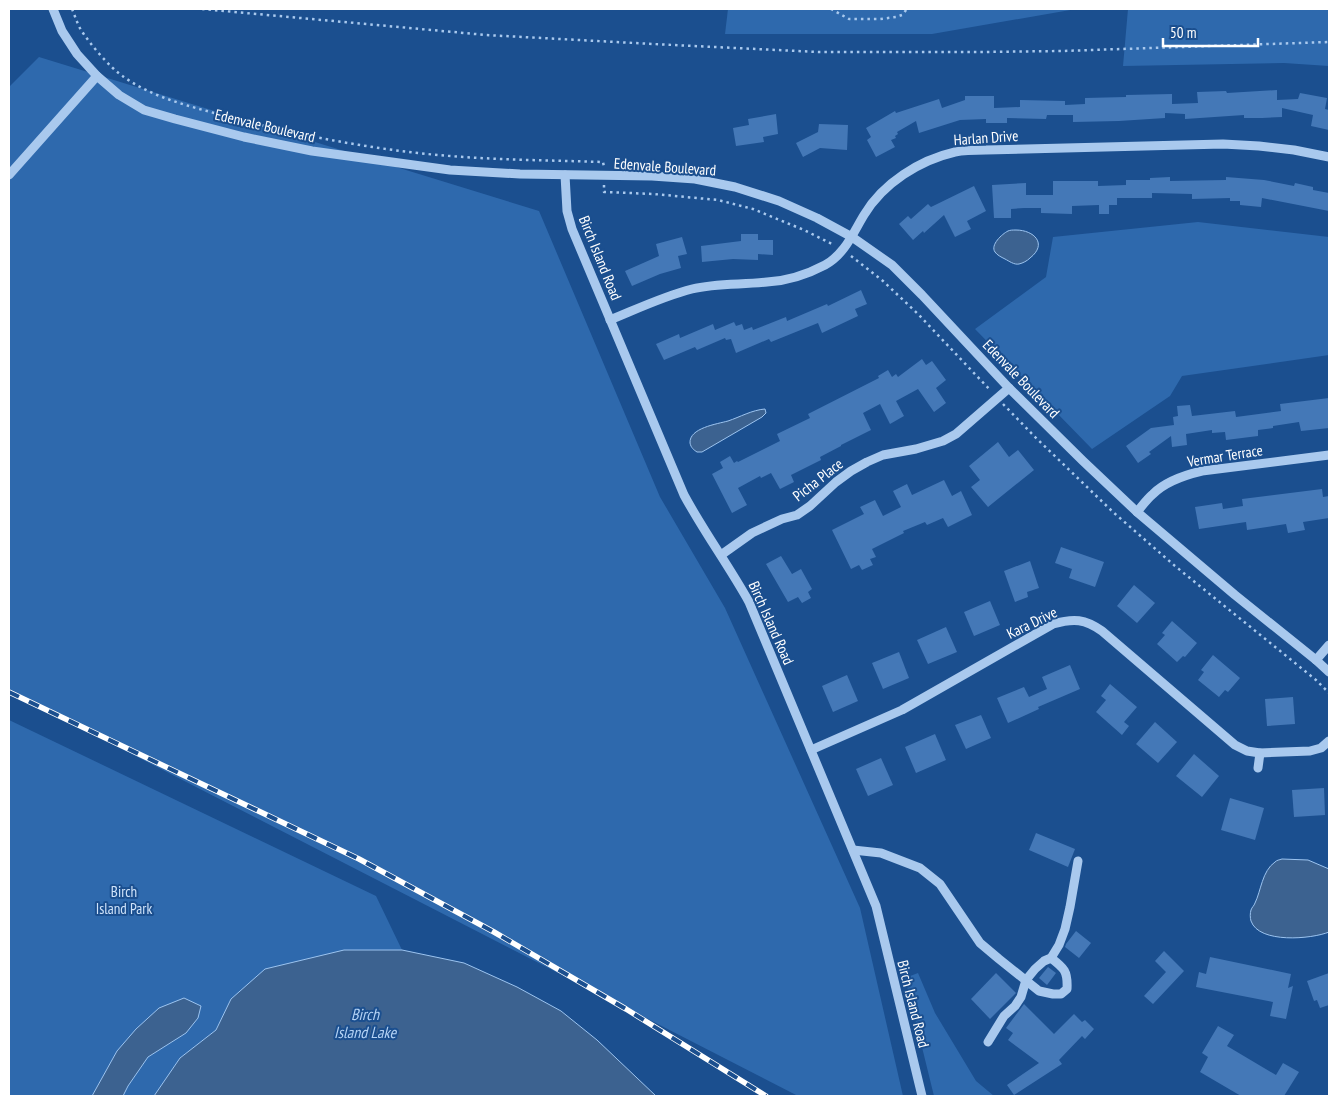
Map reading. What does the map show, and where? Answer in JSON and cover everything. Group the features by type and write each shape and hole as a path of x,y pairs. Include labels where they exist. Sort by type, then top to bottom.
{"street":[{"name":"Edenvale Boulevard","path":"53,9 62,31 77,54 97,76 119,95 144,110 175,119 302,149 450,170 565,175 652,176 735,187 779,201 852,236 892,266 922,295 1010,388 1137,512 1329,672"},
{"path":"9,175 97,76"},
{"name":"Harlan Drive","path":"610,320 668,296 692,289 716,285 770,282 798,276 825,265 843,250 865,213 890,185 905,173 930,160 957,152 1223,144 1294,150 1329,157"},
{"name":"Birch Island Road","path":"565,175 566,211 572,230 684,495 749,602 876,906 922,1096"},
{"name":"Picha Place","path":"721,555 752,533 782,518 797,515 810,506 836,482 867,462 883,455 916,449 943,441 956,434 1010,388"},
{"name":"Vermar Terrace","path":"1137,512 1153,494 1168,483 1185,475 1202,471 1329,455"},
{"name":"Kara Drive","path":"811,750 902,710 1065,616 1092,624 1102,631 1235,745 1247,751 1260,753 1310,751 1321,748 1329,742"},
{"path":"1316,660 1329,645"},
{"path":"1258,768 1260,753"},
{"path":"853,850 882,853 920,868 940,884 980,943 1039,991 1061,994 1067,989 1068,978 1064,968 1051,958"},
{"path":"988,1042 1004,1016 1015,1006 1021,997 1026,980 1034,969 1051,958 1059,945 1070,907 1078,860"}],"path":[{"path":"202,9 486,35 818,52 1062,51 1329,42"},
{"path":"831,9 849,19 880,19 896,17 907,9"}],"green space":[{"path":"728,9 1076,9 932,34 725,34"},
{"path":"1128,9 1329,9 1329,66 1284,63 1123,66"},
{"path":"39,57 539,211 660,497 725,608 860,908 903,1096 798,1096 9,691 9,87"},
{"path":"1198,222 1329,237 1329,355 1182,376 1170,396 1092,449 975,329 1046,277 1053,237"},
{"name":"Birch Island Park","path":"9,720 376,896 402,950 344,950 231,999 216,1030 180,1058 154,1096 123,1096 148,1057 186,1033 117,1051 92,1096 9,1096"},
{"path":"918,973 935,1013 976,1081 994,1096 934,1096 905,978"}],"water":[{"path":"1009,231 1028,232 1033,235 1038,243 1035,253 1026,261 1017,264 999,256 994,249 997,240"},
{"path":"765,409 766,413 762,417 702,452 697,452 691,446 691,438 699,430"},
{"path":"1282,859 1308,860 1329,869 1329,932 1299,938 1287,938 1264,933 1256,928 1251,921 1251,910 1267,871 1277,861"},
{"name":"Birch Island Lake","path":"344,950 402,950 464,963 517,987 561,1011 597,1040 656,1096 154,1096 180,1058 216,1030 231,999 265,969"},
{"path":"184,998 201,1006 198,1018 186,1033 148,1057 123,1096 92,1096 117,1051 136,1029 159,1008"}],"building":[{"path":"1277,90 1277,100 1298,99 1300,93 1327,98 1325,109 1329,110 1329,130 1311,126 1313,115 1282,108 1282,117 1262,118 1244,118 1244,115 1185,119 1185,114 1165,113 1165,118 1119,121 1073,122 1073,115 1047,115 1046,119 1007,118 1007,123 986,123 986,119 960,120 919,133 916,121 897,132 896,138 891,140 895,147 876,157 867,140 871,137 866,128 895,111 896,113 939,99 942,108 965,100 965,96 994,96 994,108 1020,107 1020,100 1065,101 1065,105 1085,104 1085,98 1172,94 1172,104 1198,103 1197,92 1226,91 1227,93"},
{"path":"776,114 778,134 763,137 764,142 736,146 733,128 749,125 748,119"},
{"path":"819,124 848,125 847,150 820,148 803,157 796,143 818,132"},
{"path":"1170,177 1170,181 1226,180 1226,177 1264,180 1294,186 1295,183 1313,187 1313,190 1329,193 1329,211 1262,198 1261,207 1240,205 1240,201 1230,201 1230,198 1192,199 1192,194 1152,193 1152,198 1117,198 1117,205 1109,205 1109,214 1099,214 1099,205 1072,206 1072,214 1041,213 1041,208 1011,209 1011,218 994,218 992,185 1026,183 1026,195 1053,195 1053,181 1098,181 1098,186 1126,185 1126,180 1150,180 1150,178"},
{"path":"974,186 986,211 967,221 971,229 955,237 944,215 913,240 899,224 908,216 911,219 928,204 931,207"},
{"path":"741,234 758,234 758,240 773,240 773,255 758,254 758,260 733,259 702,262 701,246 741,241"},
{"path":"682,237 687,254 678,256 681,268 660,274 632,286 625,271 659,256 656,244"},
{"path":"861,290 867,304 855,309 858,316 822,333 818,323 771,342 769,339 736,353 731,339 726,340 725,338 697,350 695,347 664,360 656,344 679,334 680,338 713,324 715,330 734,322 736,326 742,324 744,330 752,327 753,330 786,317 787,321 827,304 828,306"},
{"path":"922,359 926,365 932,361 946,380 936,388 946,403 934,412 918,389 896,401 904,416 890,424 880,404 863,413 871,430 820,457 821,460 791,475 794,482 780,489 771,473 761,478 760,476 738,488 747,505 732,513 712,474 723,468 720,462 730,456 734,463 738,462 780,441 777,434 810,418 808,414 879,378 878,376 888,370 892,377 896,374 898,377"},
{"path":"1329,398 1329,428 1301,431 1299,422 1258,430 1258,436 1226,440 1225,432 1212,433 1212,430 1186,434 1187,445 1172,447 1171,436 1149,452 1151,454 1138,463 1126,446 1151,428 1174,425 1173,417 1178,416 1177,406 1190,405 1192,416 1235,411 1236,417 1281,411 1280,404"},
{"path":"998,442 1009,457 1018,450 1034,470 988,507 971,487 980,480 969,466"},
{"path":"944,480 952,496 961,491 972,515 948,527 943,518 927,525 925,522 903,531 904,533 872,549 876,557 870,559 873,565 862,570 859,565 851,569 832,530 864,514 860,507 875,500 883,516 901,507 893,491 907,484 912,495"},
{"path":"1322,489 1323,497 1329,496 1329,518 1303,522 1305,530 1288,533 1286,524 1247,530 1246,522 1199,529 1195,507 1222,503 1223,509 1243,506 1242,499"},
{"path":"1061,547 1104,562 1095,587 1069,578 1072,569 1055,563"},
{"path":"781,556 792,574 801,569 812,589 808,592 811,598 802,603 798,597 788,602 766,564"},
{"path":"1030,561 1039,588 1027,592 1028,597 1015,602 1004,571"},
{"path":"1134,585 1155,603 1137,623 1117,606"},
{"path":"990,601 1000,625 974,636 964,612"},
{"path":"1172,621 1197,643 1185,657 1183,656 1177,662 1157,644 1165,635 1162,633"},
{"path":"946,627 957,652 928,664 917,640"},
{"path":"899,652 909,678 883,689 872,663"},
{"path":"1213,655 1240,678 1228,692 1225,690 1219,697 1198,680 1204,672 1201,670"},
{"path":"1070,665 1080,689 1038,707 1039,709 1008,723 997,698 1024,687 1029,697 1047,689 1042,677"},
{"path":"847,675 858,701 833,712 822,686"},
{"path":"1110,684 1137,707 1124,722 1129,726 1122,735 1096,712 1106,700 1101,696"},
{"path":"1293,697 1295,724 1267,726 1265,699"},
{"path":"981,715 991,738 966,749 955,725"},
{"path":"1155,722 1177,742 1158,763 1136,744"},
{"path":"935,734 946,760 916,773 905,747"},
{"path":"1194,754 1219,776 1202,797 1176,776"},
{"path":"881,758 893,785 868,796 856,769"},
{"path":"1324,788 1325,815 1294,817 1292,790"},
{"path":"1230,798 1264,808 1255,840 1221,830"},
{"path":"1036,833 1075,849 1068,867 1029,850"},
{"path":"1076,931 1091,943 1079,958 1065,947"},
{"path":"1164,951 1184,971 1153,1004 1144,996 1166,972 1155,961"},
{"path":"1210,957 1291,974 1288,988 1293,986 1286,1019 1270,1016 1273,1002 1196,987 1199,972 1206,974"},
{"path":"1048,967 1056,973 1047,985 1039,978"},
{"path":"996,973 1016,993 990,1019 971,999"},
{"path":"1329,973 1329,1005 1320,1008 1317,1000 1314,1001 1307,981"},
{"path":"1024,1004 1054,1034 1074,1014 1082,1022 1085,1020 1094,1029 1085,1039 1082,1036 1059,1060 1062,1064 1014,1095 1007,1085 1039,1063 1008,1040 1013,1033 1006,1028"},
{"path":"1218,1026 1234,1035 1227,1046 1276,1075 1283,1063 1299,1072 1284,1096 1241,1096 1200,1072 1208,1057 1202,1053"}],"railway":[{"path":"9,692 359,859 494,932 626,1009 766,1096"}]}
